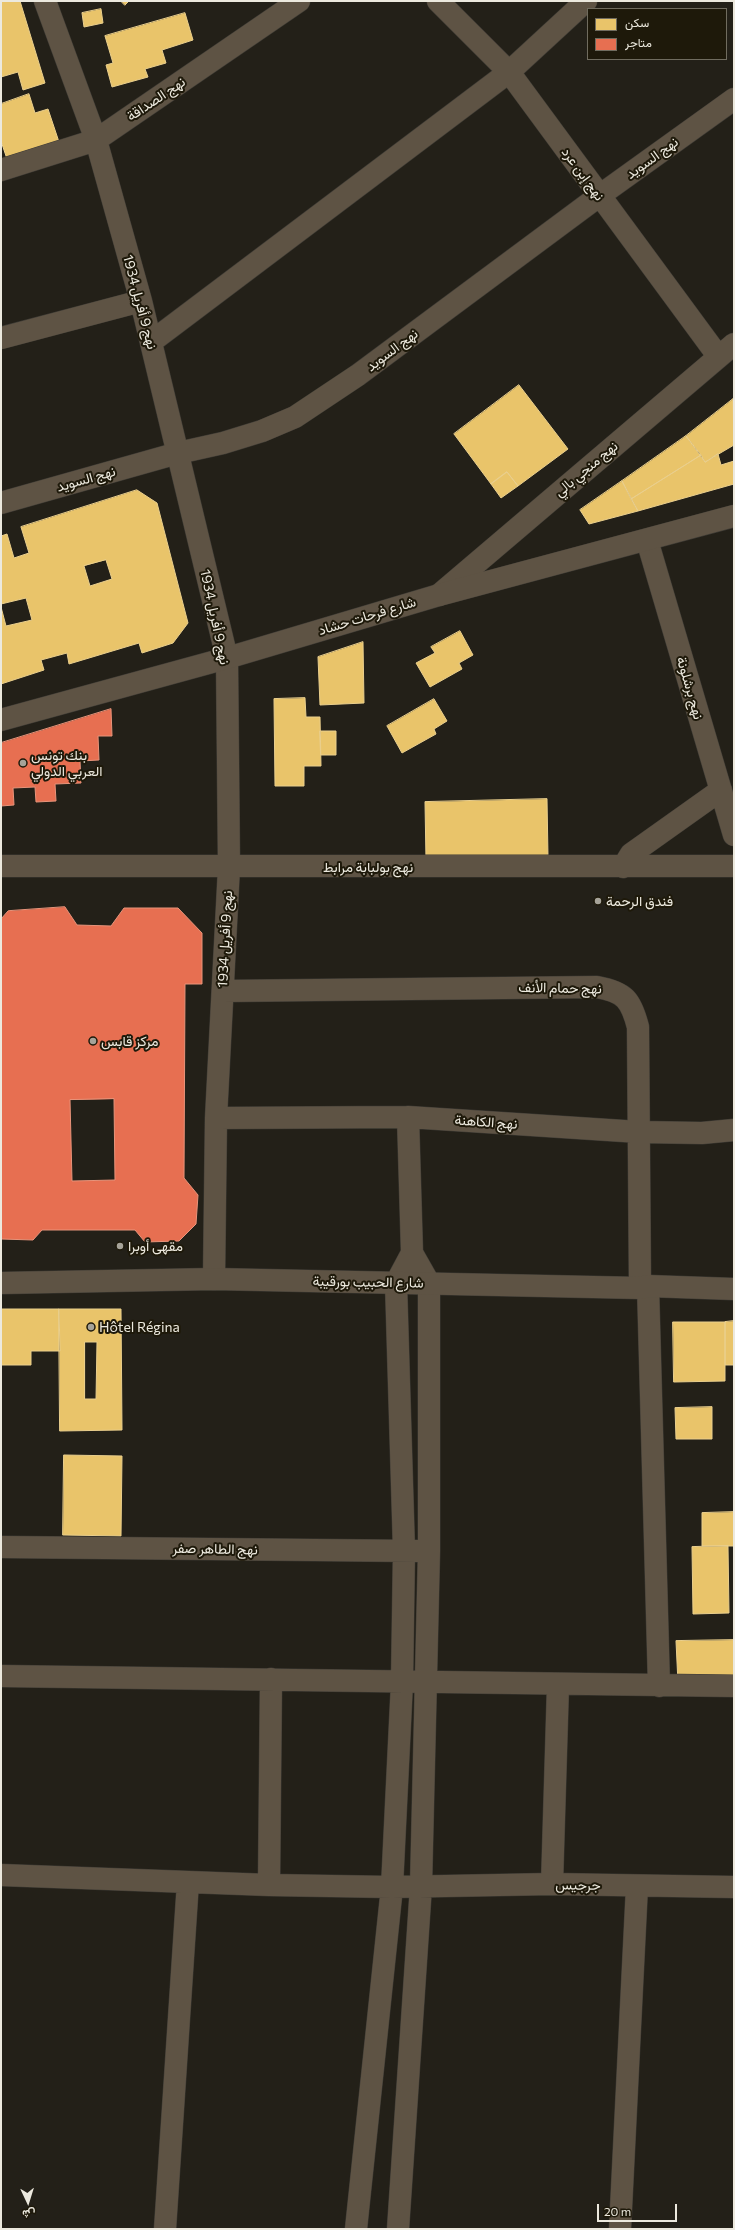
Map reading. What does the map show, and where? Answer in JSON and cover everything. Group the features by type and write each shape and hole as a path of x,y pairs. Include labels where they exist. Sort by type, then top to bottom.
{"street":[{"name":"نهج 9 أفريل 1934","path":"45,1 96,140 141,300 227,658 229,867 216,1118 214,1279"},
{"name":"نهج الصداقة","path":"1,170 96,140 299,1"},
{"name":"نهج إبن عرد","path":"438,1 509,72 600,196 726,350"},
{"path":"151,342 509,72 586,1"},
{"name":"نهج السويد","path":"1,503 178,453 242,437 295,417 358,375 734,99"},
{"path":"1,338 141,300"},
{"name":"نهج منجي بالي","path":"438,594 726,350"},
{"name":"شارع فرحات حشاد","path":"1,720 227,658 438,594 734,516"},
{"name":"نهج برشلونة","path":"647,540 734,835"},
{"path":"623,867 631,854 721,790"},
{"name":"نهج بولبابة مرابط","path":"1,866 734,866"},
{"name":"نهج حمام الأنف","path":"223,990 597,987 614,990 627,998 634,1009 638,1027 639,1132 659,1686"},
{"path":"398,2229 421,1886 429,1551 429,1283 412,1253 408,1117"},
{"name":"نهج الكاهنة","path":"216,1118 408,1117 639,1132 702,1133 734,1130"},
{"path":"356,2229 392,1887 402,1682 404,1551 396,1283 412,1253"},
{"name":"شارع الحبيب بورقيبة","path":"1,1283 214,1279 734,1289"},
{"name":"نهج الطاهر صفر","path":"1,1547 429,1551"},
{"path":"1,1676 271,1678 558,1685 734,1686"},
{"path":"269,1885 271,1678"},
{"path":"552,1884 558,1685"},
{"name":"جرجيس","path":"1,1875 269,1885 392,1887 552,1884 734,1887"},
{"path":"165,2229 188,1882"},
{"path":"620,2229 637,1886"}],"building: سكن":[{"path":"1,1 20,1 45,83 23,90 18,72 1,77"},
{"path":"121,1 129,1 125,5"},
{"path":"101,9 103,23 84,27 82,13"},
{"path":"185,13 193,40 162,50 166,63 145,69 148,77 112,87 106,65 113,63 105,36"},
{"path":"29,94 35,113 48,109 59,142 7,159 1,141 1,104"},
{"path":"519,385 568,449 518,486 507,472 491,484 454,434"},
{"path":"733,399 734,445 705,462 686,436"},
{"path":"686,436 701,455 631,499 622,481"},
{"path":"718,454 721,465 734,461 734,484 638,511 631,499 701,455 705,462"},
{"path":"507,472 518,486 501,498 491,484"},
{"path":"622,481 638,511 589,524 580,510"},
{"path":"137,490 157,503 188,623 173,643 142,653 139,643 69,664 67,653 41,660 44,670 1,684 1,607 6,626 32,620 26,598 1,604 1,536 7,534 14,558 29,553 21,527","holes":["106,560 112,579 90,586 84,566"]},
{"path":"460,631 473,655 459,663 462,669 430,687 416,663 435,653 431,647"},
{"path":"363,642 364,703 320,705 318,657"},
{"path":"305,698 306,717 320,717 321,766 304,766 304,786 275,786 274,699"},
{"path":"434,699 447,721 434,729 436,734 402,753 387,726"},
{"path":"320,731 336,731 336,755 321,755"},
{"path":"547,799 548,857 426,860 425,802"},
{"path":"1,1309 59,1309 60,1351 31,1351 31,1365 1,1365"},
{"path":"59,1309 121,1309 122,1430 60,1431","holes":["85,1342 97,1342 96,1399 85,1399"]},
{"path":"734,1321 734,1365 725,1365 725,1322"},
{"path":"673,1322 725,1322 725,1381 674,1382"},
{"path":"712,1407 712,1439 676,1439 675,1408"},
{"path":"64,1455 122,1456 121,1536 63,1535"},
{"path":"734,1512 734,1546 702,1546 702,1513"},
{"path":"728,1546 729,1613 693,1614 692,1547"},
{"path":"734,1640 734,1682 678,1683 676,1641"}],"building: متاجر":[{"path":"111,709 112,736 98,736 99,760 80,761 81,783 55,784 56,801 36,802 35,787 13,788 14,805 1,806 1,743"},
{"name":"مركز قابس","path":"65,907 77,925 111,926 124,908 178,908 202,933 202,984 185,984 184,1178 198,1195 196,1224 179,1241 145,1242 135,1230 42,1230 33,1240 1,1239 1,919 8,911","holes":["114,1099 115,1180 72,1181 70,1100"]}],"place":[{"name":"بنك تونس العربي الدولي","path":"23,763"},
{"name":"فندق الرحمة","path":"598,901"},
{"name":"مركز قابس","path":"93,1041"},
{"name":"مقهى أوبرا","path":"120,1246"},
{"name":"Hôtel Régina","path":"91,1327"}]}
